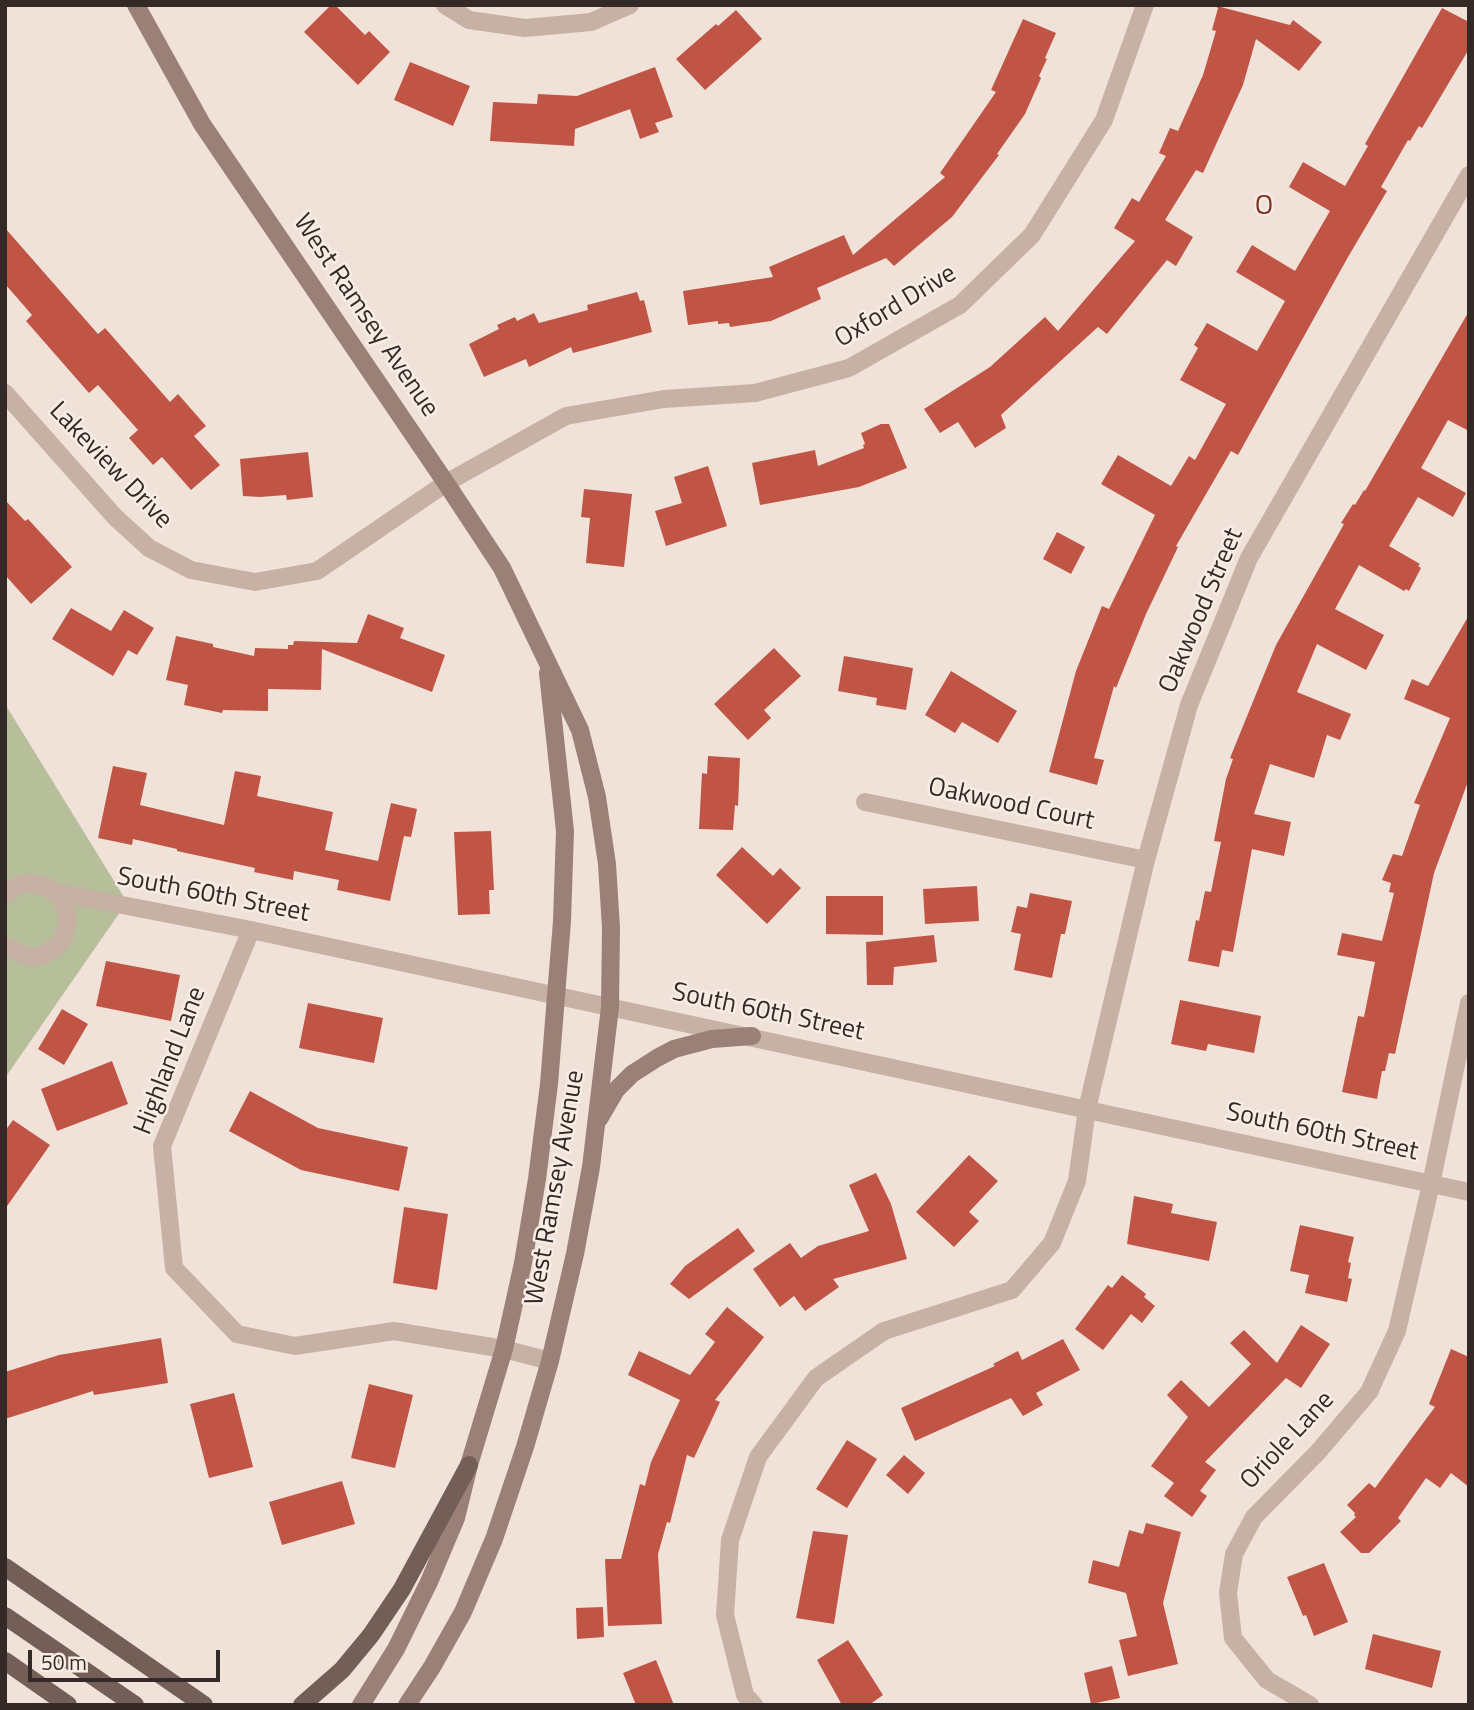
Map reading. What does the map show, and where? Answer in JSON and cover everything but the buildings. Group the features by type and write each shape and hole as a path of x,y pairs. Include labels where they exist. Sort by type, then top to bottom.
{"main road":[{"path":"302,1705 342,1670 371,1635 402,1588 469,1465"},
{"path":"5,1567 204,1705"},
{"path":"5,1616 135,1705"},
{"path":"5,1661 68,1705"}],"street":[{"name":"West Ramsey Avenue","path":"136,5 202,124 502,568 580,730 597,797 607,864 611,928 610,1007 596,1125 575,1254 550,1361 525,1447 489,1552 463,1612 407,1705"},
{"path":"445,5 469,20 525,28 591,22 630,5"},
{"name":"Oxford Drive","path":"446,483 566,416 664,399 755,393 849,368 960,305 1032,235 1104,120 1144,5"},
{"name":"Oakwood Street","path":"754,1705 745,1695 724,1615 730,1540 758,1457 816,1378 884,1331 1012,1290 1052,1243 1077,1181 1087,1109 1146,860 1189,705 1249,558 1469,175"},
{"name":"Lakeview Drive","path":"5,393 115,517 149,548 191,570 255,582 317,571 446,483"},
{"name":"West Ramsey Avenue","path":"362,1705 397,1649 456,1518 504,1349 523,1264 549,1084 562,921 565,831 546,658"},
{"name":"Oakwood Court","path":"865,802 1146,860"},
{"name":"South 60th Street","path":"5,895 19,885 31,883 55,892 251,930 752,1036 1469,1192"},
{"path":"5,946 14,953 36,957 57,946 64,937 67,913 55,892"},
{"name":"Highland Lane","path":"251,930 162,1146 174,1268 237,1334 295,1346 394,1331 504,1349 550,1361"},
{"name":"Oriole Lane","path":"1310,1705 1267,1680 1233,1638 1228,1593 1234,1554 1254,1517 1318,1452 1369,1392 1397,1331 1432,1184 1469,1003"},
{"path":"596,1125 616,1090 632,1074 657,1058 674,1049 712,1039 752,1036"}],"green space":[{"path":"5,704 127,902 5,1078"}],"district":[{"name":"O","path":"1265,207"}]}
